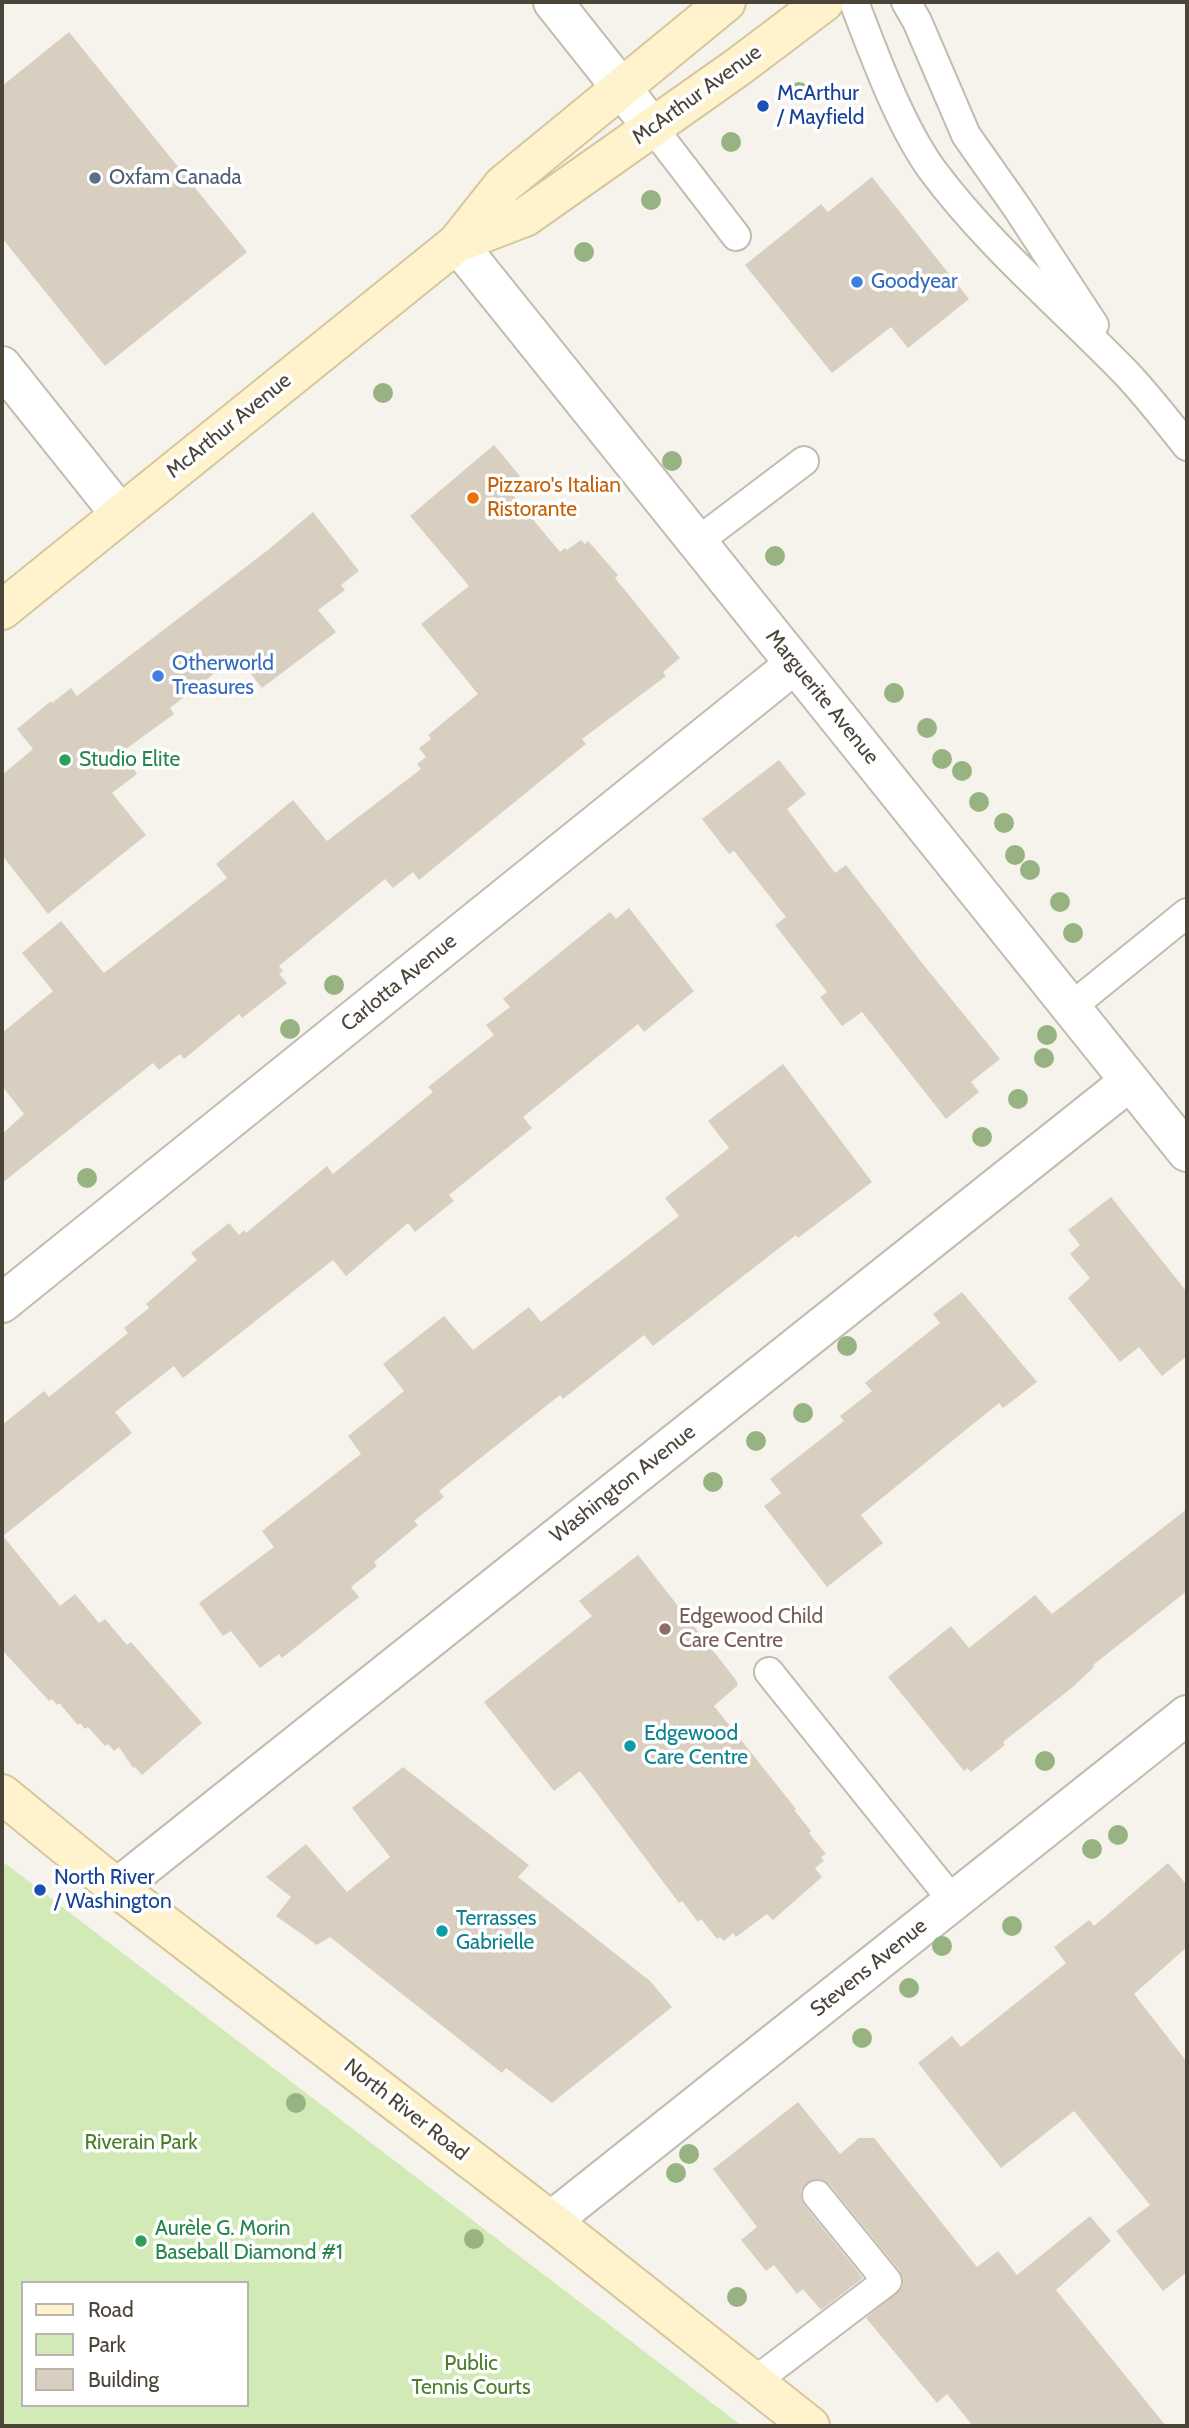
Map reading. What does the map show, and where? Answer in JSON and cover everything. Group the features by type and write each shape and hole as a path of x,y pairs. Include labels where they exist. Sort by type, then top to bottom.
{"main road":[{"name":"McArthur Avenue","path":"2,610 457,243 503,184 726,2"},
{"name":"McArthur Avenue","path":"457,243 525,217 653,128 824,2"},
{"name":"North River Road","path":"2,1794 117,1888 551,2221 810,2426"}],"street":[{"path":"553,2 653,128"},
{"name":"Marguerite Avenue","path":"457,243 1187,1152"},
{"path":"2,366 120,514"},
{"name":"Carlotta Avenue","path":"2,1303 795,664"},
{"name":"Washington Avenue","path":"117,1888 1130,1081"},
{"name":"Stevens Avenue","path":"551,2221 1187,1715"}],"lane":[{"path":"854,2 870,46 912,137 933,170 984,232 1127,374 1187,446"},
{"path":"905,2 966,135 1127,374"},
{"path":"653,128 736,236"},
{"path":"697,542 804,461"},
{"path":"1071,1007 1187,913"},
{"path":"769,1672 953,1901"},
{"path":"754,2382 887,2281 817,2195"}],"green space":[{"name":"Riverain Park","path":"2,1861 742,2426 2,2426"}],"building":[{"name":"Oxfam Canada","path":"69,32 247,252 105,366 2,238 2,86"},
{"name":"Goodyear","path":"872,177 969,299 908,348 891,327 832,373 745,265 821,204 828,212"},
{"path":"494,445 520,476 506,487 560,552 581,540 585,544 588,541 618,575 615,578 680,658 663,672 666,676 582,739 586,744 419,880 413,872 393,888 385,879 279,966 283,971 279,974 287,983 242,1018 239,1014 184,1059 180,1054 159,1070 153,1063 2,1183 2,1134 24,1114 2,1086 2,1033 53,991 22,953 61,921 104,973 227,878 216,864 293,800 327,841 421,769 417,764 426,757 419,748 431,739 428,735 478,694 421,624 469,586 410,516"},
{"path":"313,512 359,571 341,585 345,590 318,610 336,632 262,688 237,656 170,708 174,714 122,752 137,774 112,793 146,835 48,914 2,855 2,775 33,749 17,729 71,688 77,696 268,550"},
{"path":"779,760 806,794 787,809 835,873 846,865 1000,1059 971,1082 979,1092 946,1119 862,1012 842,1026 820,997 827,992 775,925 786,917 734,851 729,854 702,819"},
{"path":"629,908 694,991 644,1032 638,1024 523,1117 532,1128 449,1195 454,1201 415,1232 408,1223 346,1276 333,1260 183,1378 174,1366 115,1412 132,1433 3,1536 60,1606 75,1594 99,1623 105,1619 127,1645 131,1642 202,1723 142,1775 133,1768 119,1747 114,1751 108,1744 105,1746 88,1727 85,1729 80,1723 78,1725 59,1703 57,1705 52,1699 49,1701 2,1650 2,1425 44,1391 49,1397 128,1333 124,1328 149,1308 146,1304 197,1260 191,1253 229,1223 239,1235 244,1230 246,1233 327,1166 333,1174 433,1092 428,1087 494,1035 486,1025 510,1007 503,999 610,912 616,919"},
{"path":"783,1064 872,1182 798,1238 796,1235 653,1346 644,1335 563,1399 560,1395 439,1491 444,1497 414,1521 418,1525 374,1562 377,1566 351,1587 359,1597 282,1658 279,1654 260,1668 231,1631 223,1636 199,1603 274,1547 262,1531 361,1454 348,1436 404,1391 383,1364 444,1316 473,1350 529,1307 541,1322 679,1216 665,1198 729,1148 708,1121"},
{"path":"1111,1197 1187,1292 1187,1356 1162,1376 1139,1347 1120,1362 1068,1298 1090,1278 1070,1254 1080,1245 1068,1230"},
{"path":"962,1292 1037,1382 1003,1408 999,1403 861,1515 883,1543 827,1587 764,1506 781,1493 770,1479 844,1421 840,1416 872,1391 865,1383 940,1323 933,1314"},
{"path":"1187,1509 1187,1591 1093,1665 1074,1686 1003,1742 1005,1745 971,1772 967,1768 964,1771 888,1677 951,1626 969,1648 1035,1595 1052,1614"},
{"name":"Edgewood Care Centre","path":"638,1555 736,1680 738,1685 714,1706 796,1809 794,1810 811,1831 809,1833 826,1854 821,1857 824,1861 815,1868 822,1877 773,1920 767,1914 736,1937 733,1933 724,1941 720,1937 717,1939 701,1919 698,1922 682,1901 679,1903 580,1771 554,1791 484,1702 592,1616 579,1601"},
{"name":"Terrasses Gabrielle","path":"403,1767 529,1865 518,1877 650,1981 672,2007 552,2103 506,2068 502,2073 330,1937 317,1945 276,1916 291,1897 266,1877 306,1844 347,1892 390,1857 352,1808"},
{"path":"1168,1863 1187,1885 1187,1947 1134,1994 1187,2062 1187,2272 1163,2291 1116,2231 1150,2205 1074,2111 1001,2168 918,2063 952,2036 961,2047 1066,1963 1054,1947 1089,1920 1094,1926"},
{"path":"798,2102 840,2154 859,2138 874,2138 977,2267 998,2251 1017,2275 1090,2216 1111,2241 1056,2290 1166,2426 973,2426 947,2394 937,2403 866,2318 902,2288 900,2271 824,2180 807,2182 801,2190 801,2198 863,2278 821,2310 803,2289 797,2294 774,2265 766,2271 741,2240 757,2227 713,2169"}],"place":[{"name":"McArthur / Mayfield","path":"763,106"},
{"name":"Oxfam Canada","path":"95,178"},
{"name":"Goodyear","path":"857,282"},
{"name":"Pizzaro's Italian Ristorante","path":"473,498"},
{"name":"Otherworld Treasures","path":"158,676"},
{"name":"Studio Elite","path":"65,760"},
{"name":"Edgewood Child Care Centre","path":"665,1629"},
{"name":"Edgewood Care Centre","path":"630,1746"},
{"name":"North River / Washington","path":"40,1890"},
{"name":"Terrasses Gabrielle","path":"442,1931"},
{"name":"Aurèle G. Morin Baseball Diamond #1","path":"141,2241"}],"park label":[{"name":"Public Tennis Courts","path":"471,2376"}]}
